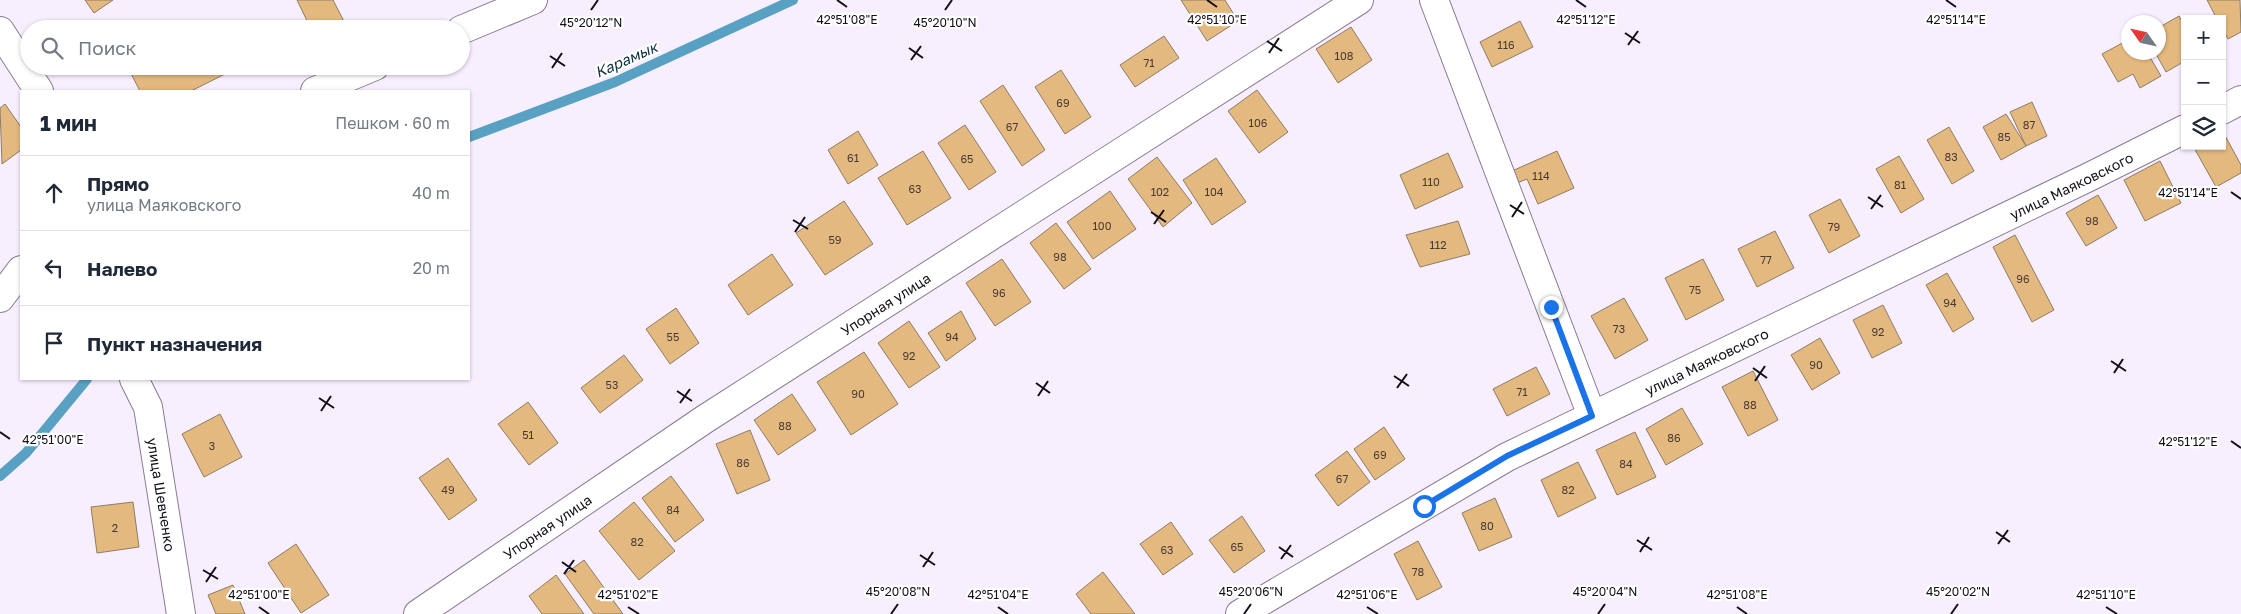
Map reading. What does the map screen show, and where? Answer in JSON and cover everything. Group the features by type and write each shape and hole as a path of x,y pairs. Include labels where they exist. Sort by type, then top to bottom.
{"street":[{"path":"470,26 533,0"},
{"name":"Упорная улица","path":"418,614 705,420 1359,0"},
{"path":"1434,0 1592,416"},
{"path":"0,31 20,62"},
{"path":"29,75 38,90"},
{"path":"317,90 353,75"},
{"path":"2226,108 2241,100"},
{"name":"улица Маяковского","path":"1240,614 1507,456 2089,178 2181,131"},
{"path":"0,298 20,271"},
{"name":"улица Шевченко","path":"134,380 148,407 182,614"}],"building":[{"path":"85,0 113,0 94,13"},
{"path":"297,0 333,0 343,20 307,20"},
{"path":"1181,0 1225,0 1238,21 1207,41"},
{"path":"2207,0 2240,0 2241,32 2228,39 2226,35 2226,15 2215,15"},
{"path":"2179,16 2181,20 2181,63 2166,72 2159,60 2166,60 2166,23"},
{"path":"1520,21 1533,47 1492,67 1480,42"},
{"path":"1351,27 1372,60 1338,83 1316,49"},
{"path":"1164,36 1179,58 1135,87 1120,65"},
{"path":"2121,44 2121,60 2152,60 2161,76 2140,88 2133,74 2118,82 2102,54"},
{"path":"1061,70 1091,117 1065,134 1035,87"},
{"path":"132,75 223,75 193,90 139,90"},
{"path":"1003,85 1045,150 1022,166 980,101"},
{"path":"1257,90 1288,132 1259,153 1228,111"},
{"path":"2032,102 2047,136 2026,146 2010,112"},
{"path":"5,104 20,126 20,151 2,164 0,108"},
{"path":"2006,114 2026,146 2001,160 1983,127"},
{"path":"965,125 996,172 969,190 938,143"},
{"path":"1949,127 1974,171 1952,184 1927,140"},
{"path":"858,131 878,165 848,184 828,150"},
{"path":"2226,137 2241,165 2241,173 2216,187 2195,150 2226,150"},
{"path":"923,151 951,198 907,225 878,178"},
{"path":"1557,151 1574,188 1538,204 1527,179 1517,183 1512,171"},
{"path":"1448,153 1463,187 1415,209 1400,175"},
{"path":"1899,156 1924,199 1901,213 1876,169"},
{"path":"1157,157 1192,203 1163,227 1128,179"},
{"path":"1216,158 1246,202 1212,225 1183,180"},
{"path":"2160,161 2181,203 2145,221 2124,180"},
{"path":"1110,191 1136,229 1093,259 1067,222"},
{"path":"2098,195 2117,228 2086,246 2066,213"},
{"path":"1840,199 1860,236 1829,253 1809,215"},
{"path":"844,201 873,244 825,275 796,233"},
{"path":"1458,221 1470,254 1420,267 1406,235"},
{"path":"1056,223 1091,269 1064,289 1030,243"},
{"path":"1775,231 1794,268 1757,287 1738,249"},
{"path":"2015,235 2054,310 2032,322 1993,247"},
{"path":"772,254 793,285 748,315 728,285"},
{"path":"1002,259 1031,302 995,326 966,283"},
{"path":"1703,259 1724,300 1686,320 1665,278"},
{"path":"1947,273 1974,319 1953,332 1926,285"},
{"path":"1624,298 1648,340 1615,359 1591,316"},
{"path":"1883,305 1902,343 1872,358 1853,320"},
{"path":"676,308 699,343 670,364 646,329"},
{"path":"961,311 976,339 946,361 928,333"},
{"path":"909,321 940,367 909,388 878,343"},
{"path":"1820,338 1840,373 1812,390 1791,355"},
{"path":"864,352 898,404 851,435 817,382"},
{"path":"624,355 643,380 600,413 581,388"},
{"path":"1536,367 1550,394 1507,416 1493,389"},
{"path":"1753,371 1778,420 1748,436 1722,387"},
{"path":"792,394 816,430 778,455 754,420"},
{"path":"528,402 558,443 529,465 498,424"},
{"path":"1682,408 1703,444 1666,465 1646,429"},
{"path":"220,414 242,457 204,477 182,434"},
{"path":"1384,427 1405,459 1375,480 1354,449"},
{"path":"750,430 770,480 737,494 716,444"},
{"path":"1635,432 1656,477 1617,495 1596,450"},
{"path":"1347,451 1370,482 1338,506 1315,475"},
{"path":"448,458 477,500 449,520 419,478"},
{"path":"1578,462 1596,498 1558,517 1541,480"},
{"path":"671,476 704,520 675,542 642,498"},
{"path":"1495,498 1512,537 1479,551 1462,513"},
{"path":"133,502 139,547 97,553 91,507"},
{"path":"634,502 675,551 639,580 599,531"},
{"path":"1242,516 1265,551 1234,573 1209,540"},
{"path":"1171,522 1193,554 1163,575 1140,544"},
{"path":"1418,541 1442,587 1417,600 1394,554"},
{"path":"296,544 329,595 301,613 268,563"},
{"path":"584,560 623,614 594,614 565,574"},
{"path":"1103,572 1135,614 1091,614 1076,594"},
{"path":"556,575 584,614 542,614 529,596"},
{"path":"233,585 245,614 216,614 208,595"}],"waterway":[{"name":"Карамык","path":"470,137 615,82 793,0"},
{"name":"Карамык","path":"0,476 26,453 86,380"}],"route":[{"path":"1424,506 1507,456 1592,416 1551,307"}]}
